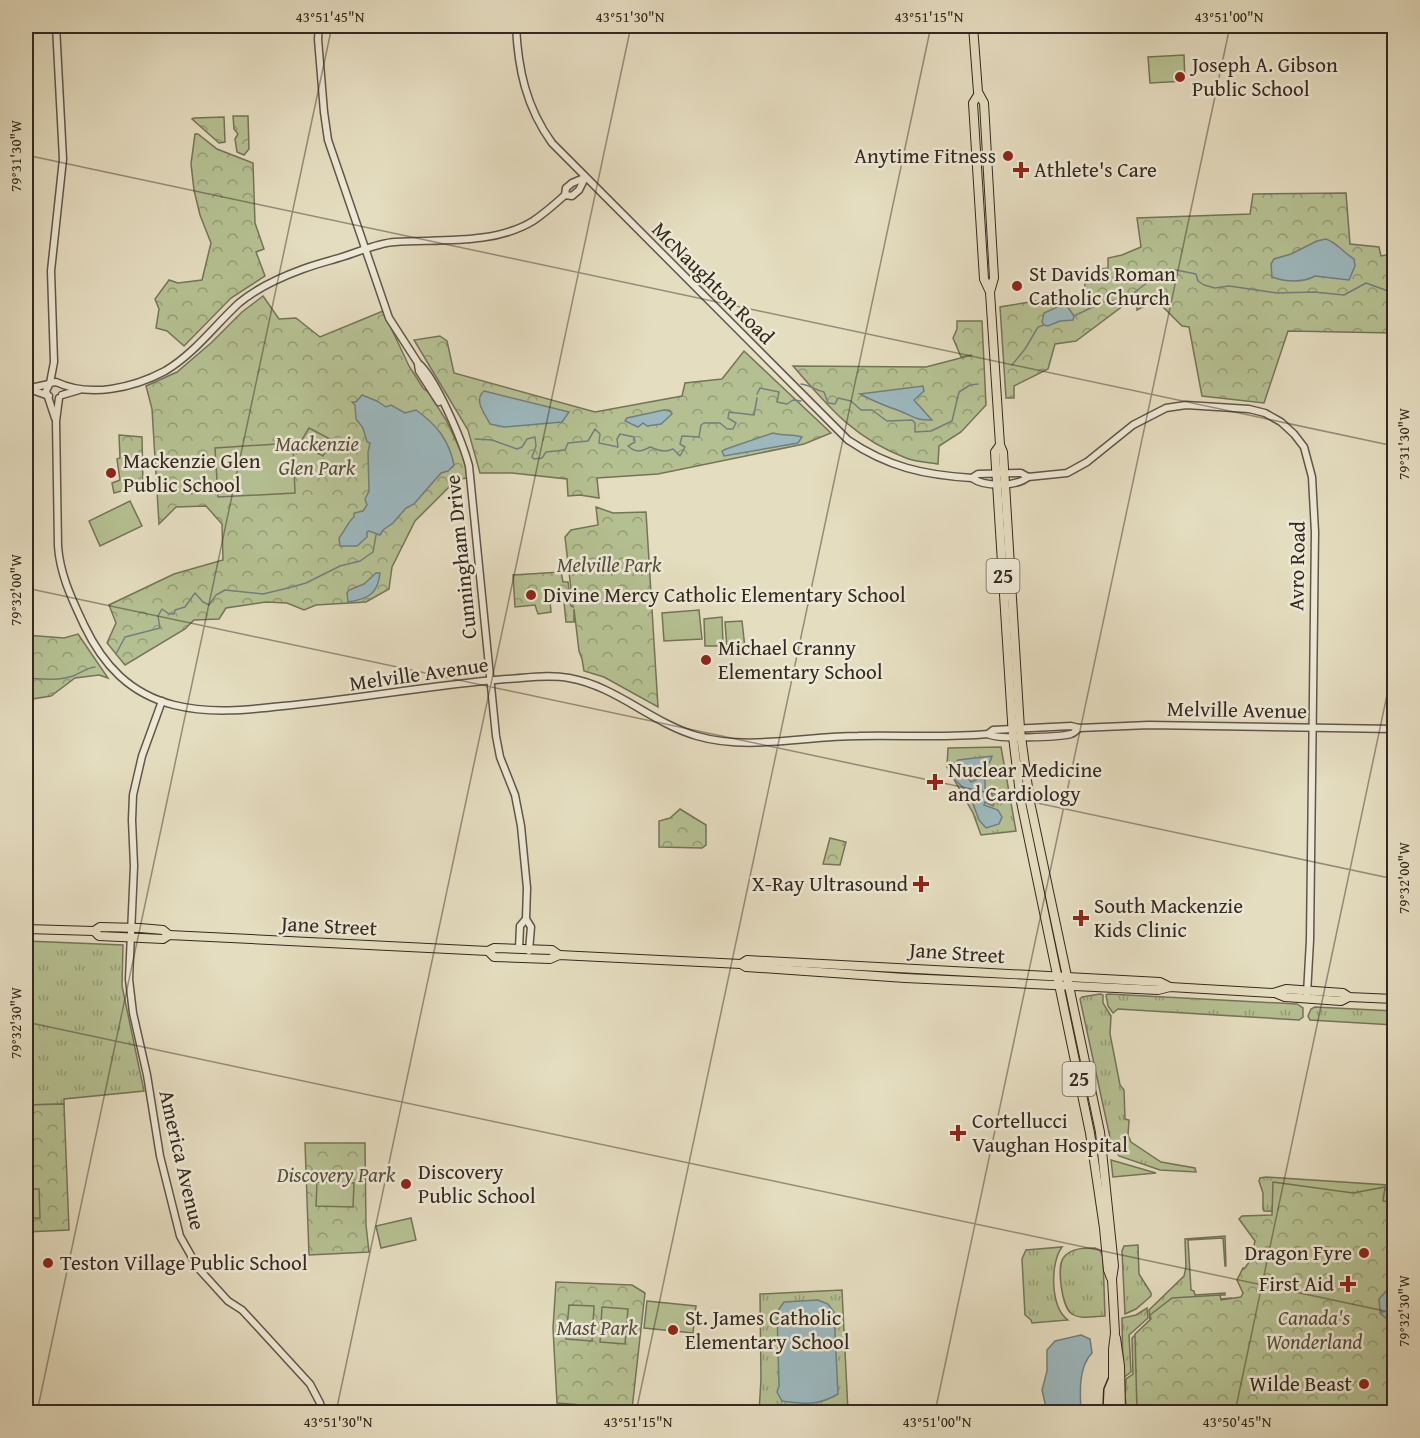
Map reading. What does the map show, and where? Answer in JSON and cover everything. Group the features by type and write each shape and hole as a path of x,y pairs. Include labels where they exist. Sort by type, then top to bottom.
{"highway":[{"path":"1108,1413 1109,1390 1114,1378"}],"main road":[{"name":"25","path":"974,26 978,95 973,103 974,129 984,279 990,292 1000,445 1003,452 1001,479 1021,802 1092,1146 1108,1270 1112,1279"},
{"name":"25","path":"1017,733 1100,1132 1113,1240 1112,1279 1115,1334 1113,1413"},
{"name":"Jane Street","path":"26,929 94,932 99,936 132,933 163,939 169,935 488,951 494,948 519,949 529,954"},
{"name":"Jane Street","path":"488,951 494,957 552,951 559,955 741,964 747,960 890,966 1158,990 1170,987 1273,993 1285,997 1307,994 1341,1001 1349,997 1395,999"},
{"name":"25","path":"1115,1334 1119,1347 1121,1413"}],"street":[{"path":"49,396 46,391 54,362 51,271 63,159 56,26"},
{"name":"Cunningham Drive","path":"319,26 318,39 328,140 389,318 418,363 419,371 445,408 465,450 469,466 489,680 498,749 516,795 521,826 527,888 526,919 531,927 529,954"},
{"name":"McNaughton Road","path":"516,26 517,53 522,81 530,106 542,130 552,143 848,440 881,460 901,467 926,473 972,478 978,474 1001,479"},
{"path":"27,389 56,382 82,389 125,387 155,376 182,359 241,302 257,291 305,268 393,242 423,242 497,234 532,221 565,195 566,188 572,183 585,178"},
{"path":"54,362 61,385 61,396"},
{"path":"27,389 54,399 82,389"},
{"name":"Melville Avenue","path":"49,396 56,421"},
{"name":"Melville Avenue","path":"61,396 56,421 58,546 59,562 69,594 90,637 118,677 162,701 206,711 260,708 340,701 489,680 539,677 569,678 607,691 693,735 711,740 734,742 856,736 947,737 988,734 993,738 1071,726 1079,728 1149,725 1395,729"},
{"name":"Avro Road","path":"1001,479 1021,482 1028,477 1067,473 1087,462 1133,425 1152,414 1174,406 1202,406 1265,413 1287,427 1304,447 1309,460 1313,485 1315,532 1310,940 1307,994"},
{"name":"America Avenue","path":"162,701 142,756 134,790 129,979 133,1013 147,1076 160,1156 180,1236 198,1268 228,1301 242,1310 310,1384 320,1403 322,1413"},
{"name":"Cunningham Drive","path":"519,949 520,926 526,919"}],"green space":[{"path":"1184,55 1185,81 1150,83 1148,57"},
{"path":"233,116 248,116 249,149 244,155 237,152 235,139 238,134 234,129"},
{"path":"224,117 225,142 219,143 192,119 194,118"},
{"path":"195,134 217,149 253,163 255,223 264,249 256,252 265,276 231,298 184,346 167,331 156,328 159,309 155,299 169,280 178,283 202,280 211,243 200,215 194,190 191,164"},
{"path":"1346,193 1350,244 1379,247 1381,256 1392,254 1389,233 1394,233 1394,333 1288,331 1264,403 1202,396 1189,327 1182,326 1156,300 1137,310 1137,302 1123,306 1076,341 1055,344 1048,369 1014,386 1014,398 1006,398 1000,307 1048,299 1084,299 1085,282 1092,279 1094,270 1108,268 1108,258 1141,247 1137,218 1250,214 1253,194"},
{"name":"Mackenzie Glen Park","path":"263,296 279,319 296,318 320,337 383,311 409,366 446,420 465,460 467,478 456,480 415,521 392,567 389,589 366,602 316,605 304,610 287,603 266,602 226,608 219,619 194,620 185,629 125,665 107,643 116,623 109,605 174,574 223,560 222,524 206,506 176,507 159,524 152,409 146,386 177,372 242,312"},
{"path":"957,321 982,321 986,405 961,432 939,446 938,464 910,459 887,450 856,431 831,408 793,366 926,367 972,355 961,357 953,338 957,329"},
{"path":"440,336 447,341 454,373 595,412 682,396 685,383 722,379 744,351 831,433 804,444 658,474 597,478 599,498 568,496 567,479 512,473 480,473 468,430 414,340"},
{"path":"309,428 332,440 323,456 300,443"},
{"path":"119,435 142,437 143,485 114,493 112,483 120,480 117,459 120,458"},
{"path":"293,443 295,493 218,497 215,448"},
{"path":"130,501 142,526 100,546 89,521"},
{"name":"Melville Park","path":"596,507 613,513 646,512 658,707 604,677 584,671 574,609 574,622 566,622 563,592 554,593 554,599 550,600 551,612 538,614 535,605 515,607 513,575 561,572 563,582 568,582 573,607 565,537 571,530 598,525"},
{"path":"699,610 702,639 664,641 662,613"},
{"path":"722,617 723,646 705,646 704,619"},
{"path":"742,621 745,648 727,649 725,622"},
{"path":"78,634 108,678 99,675 75,678 51,696 26,700 26,635 64,638"},
{"path":"1001,747 1016,831 981,835 973,813 947,767 948,748"},
{"path":"680,809 706,825 706,845 702,848 659,847 659,821 670,818"},
{"path":"830,838 846,842 840,865 823,864"},
{"path":"26,941 123,945 122,986 144,1091 64,1099 64,1104 26,1105"},
{"path":"1103,995 1103,1003 1111,1016 1110,1034 1120,1085 1124,1090 1125,1119 1129,1120 1128,1135 1131,1142 1161,1162 1195,1168 1196,1172 1160,1170 1119,1156 1111,1142 1080,999"},
{"path":"1106,995 1297,1004 1303,1008 1303,1017 1299,1020 1118,1009 1113,1013 1108,1006"},
{"path":"1315,1007 1394,1011 1394,1025 1310,1020 1308,1016 1311,1009"},
{"path":"64,1104 69,1230 26,1232 26,1105"},
{"name":"Discovery Park","path":"305,1143 365,1143 366,1225 369,1252 309,1255"},
{"path":"1111,1160 1156,1173 1113,1177"},
{"path":"1260,1178 1388,1185 1386,1190 1394,1195 1394,1216 1264,1211 1263,1193 1259,1181"},
{"path":"317,1182 354,1183 353,1207 316,1206"},
{"name":"Canada's Wonderland","path":"1273,1182 1353,1193 1385,1187 1383,1201 1394,1203 1394,1412 1137,1412 1135,1334 1151,1319 1150,1315 1172,1298 1220,1295 1221,1300 1241,1297 1243,1293 1237,1280 1243,1268 1256,1257 1258,1251 1253,1249 1255,1241 1239,1219 1242,1216 1272,1215"},
{"path":"26,1189 39,1189 40,1218 26,1218"},
{"path":"411,1218 416,1240 381,1248 376,1226"},
{"path":"1225,1236 1226,1266 1223,1238 1188,1240 1191,1290 1195,1295 1225,1293 1225,1295 1220,1295 1220,1299 1231,1298 1230,1302 1151,1315 1158,1412 1127,1412 1126,1379 1133,1374 1132,1338 1150,1320 1149,1310 1184,1276 1185,1239"},
{"path":"1138,1245 1139,1274 1151,1296 1136,1309 1125,1314 1122,1251 1124,1246"},
{"path":"1062,1247 1055,1263 1054,1285 1058,1305 1068,1320 1032,1323 1025,1315 1022,1259 1026,1250"},
{"path":"1082,1248 1100,1250 1103,1257 1105,1316 1080,1317 1072,1314 1065,1304 1060,1269 1067,1254"},
{"name":"Mast Park","path":"556,1282 632,1285 645,1293 632,1409 557,1403 553,1328"},
{"path":"842,1290 848,1412 759,1412 760,1294"},
{"path":"647,1301 696,1306 693,1333 644,1328"},
{"path":"569,1305 594,1306 592,1341 566,1339"},
{"path":"602,1307 628,1309 625,1344 600,1342"},
{"path":"1147,1308 1148,1318 1129,1335 1131,1372 1123,1378 1122,1318 1136,1315"}],"water":[{"path":"1326,239 1354,259 1355,266 1349,280 1315,276 1294,281 1272,277 1271,264 1274,259"},
{"path":"1067,306 1074,316 1073,320 1044,325 1042,322 1044,313 1057,307"},
{"path":"923,386 924,391 914,400 932,420 915,418 860,394"},
{"path":"484,391 569,412 562,422 504,427 490,424 480,403"},
{"path":"362,395 386,407 391,405 405,413 416,410 436,427 449,448 454,465 448,471 441,473 414,504 406,508 380,535 369,531 367,537 357,546 340,546 339,538 354,517 354,513 363,511 367,505 365,499 369,491 368,452 370,443 367,442 363,428 356,419 355,405 352,402 356,402"},
{"path":"664,410 672,414 661,424 647,426 643,423 638,427 625,421 627,418"},
{"path":"773,433 802,437 798,443 724,456 722,451 726,449"},
{"path":"376,573 380,573 374,591 366,597 348,602 349,590 364,584"},
{"path":"992,756 986,767 969,779 971,782 980,778 985,780 985,788 995,798 993,806 985,802 984,805 998,810 1002,817 999,824 986,828 979,820 969,793 954,779 955,763 958,760"},
{"path":"1394,1287 1393,1322 1389,1317 1387,1319 1380,1313 1383,1312 1380,1311 1379,1299 1389,1288"},
{"path":"818,1300 828,1304 834,1312 838,1394 824,1401 811,1403 782,1401 777,1392 779,1386 777,1312 784,1302"},
{"path":"1081,1335 1090,1339 1092,1353 1082,1373 1081,1412 1047,1412 1042,1390 1047,1371 1047,1350 1055,1341"}],"waterway":[{"path":"1074,316 1103,302 1123,299 1161,272 1171,269 1196,274 1198,281 1215,288 1229,286 1277,293 1314,292 1344,295 1366,283 1394,291"},
{"path":"1012,365 1038,327 1044,325"},
{"path":"801,384 824,392 828,403 835,404 838,398 851,401 861,410 872,410 887,421 912,420 915,423 915,432 931,431 952,421 959,392 970,385 978,384"},
{"path":"757,394 760,388 779,392 777,402 787,404 793,400 801,401"},
{"path":"475,439 492,440 517,449 522,447 527,439 535,437 536,446 532,457 534,459 542,458 546,452 565,450 568,443 588,441 595,429 600,434 599,443 618,447 617,439 620,434 634,437 635,442 628,446 636,451 650,447 664,451 673,449 680,456 685,447 680,444 682,436 699,437 701,425 704,423 720,423 727,429 733,429 736,423 728,418 729,412 754,415 757,398"},
{"path":"116,654 125,637 160,628 158,616 162,609 169,614 174,614 175,610 185,607 195,593 209,605 216,595 225,590 263,594 306,583 340,566 360,561 373,552 376,535"},
{"path":"26,678 61,679 95,667"},
{"path":"1346,1412 1377,1408"}],"place":[{"name":"Joseph A. Gibson Public School","path":"1180,77"},
{"name":"Anytime Fitness","path":"1008,156"},
{"name":"Athlete's Care","path":"1021,170"},
{"name":"St Davids Roman Catholic Church","path":"1017,286"},
{"name":"Mackenzie Glen Public School","path":"111,473"},
{"name":"Divine Mercy Catholic Elementary School","path":"531,595"},
{"name":"Michael Cranny Elementary School","path":"706,660"},
{"name":"Nuclear Medicine and Cardiology","path":"935,782"},
{"name":"X-Ray Ultrasound","path":"921,884"},
{"name":"South Mackenzie Kids Clinic","path":"1081,918"},
{"name":"Cortellucci Vaughan Hospital","path":"958,1133"},
{"name":"Discovery Public School","path":"406,1184"},
{"name":"Dragon Fyre","path":"1364,1253"},
{"name":"Teston Village Public School","path":"48,1263"},
{"name":"First Aid","path":"1348,1284"},
{"name":"St. James Catholic Elementary School","path":"673,1330"},
{"name":"Wilde Beast","path":"1364,1384"}]}
